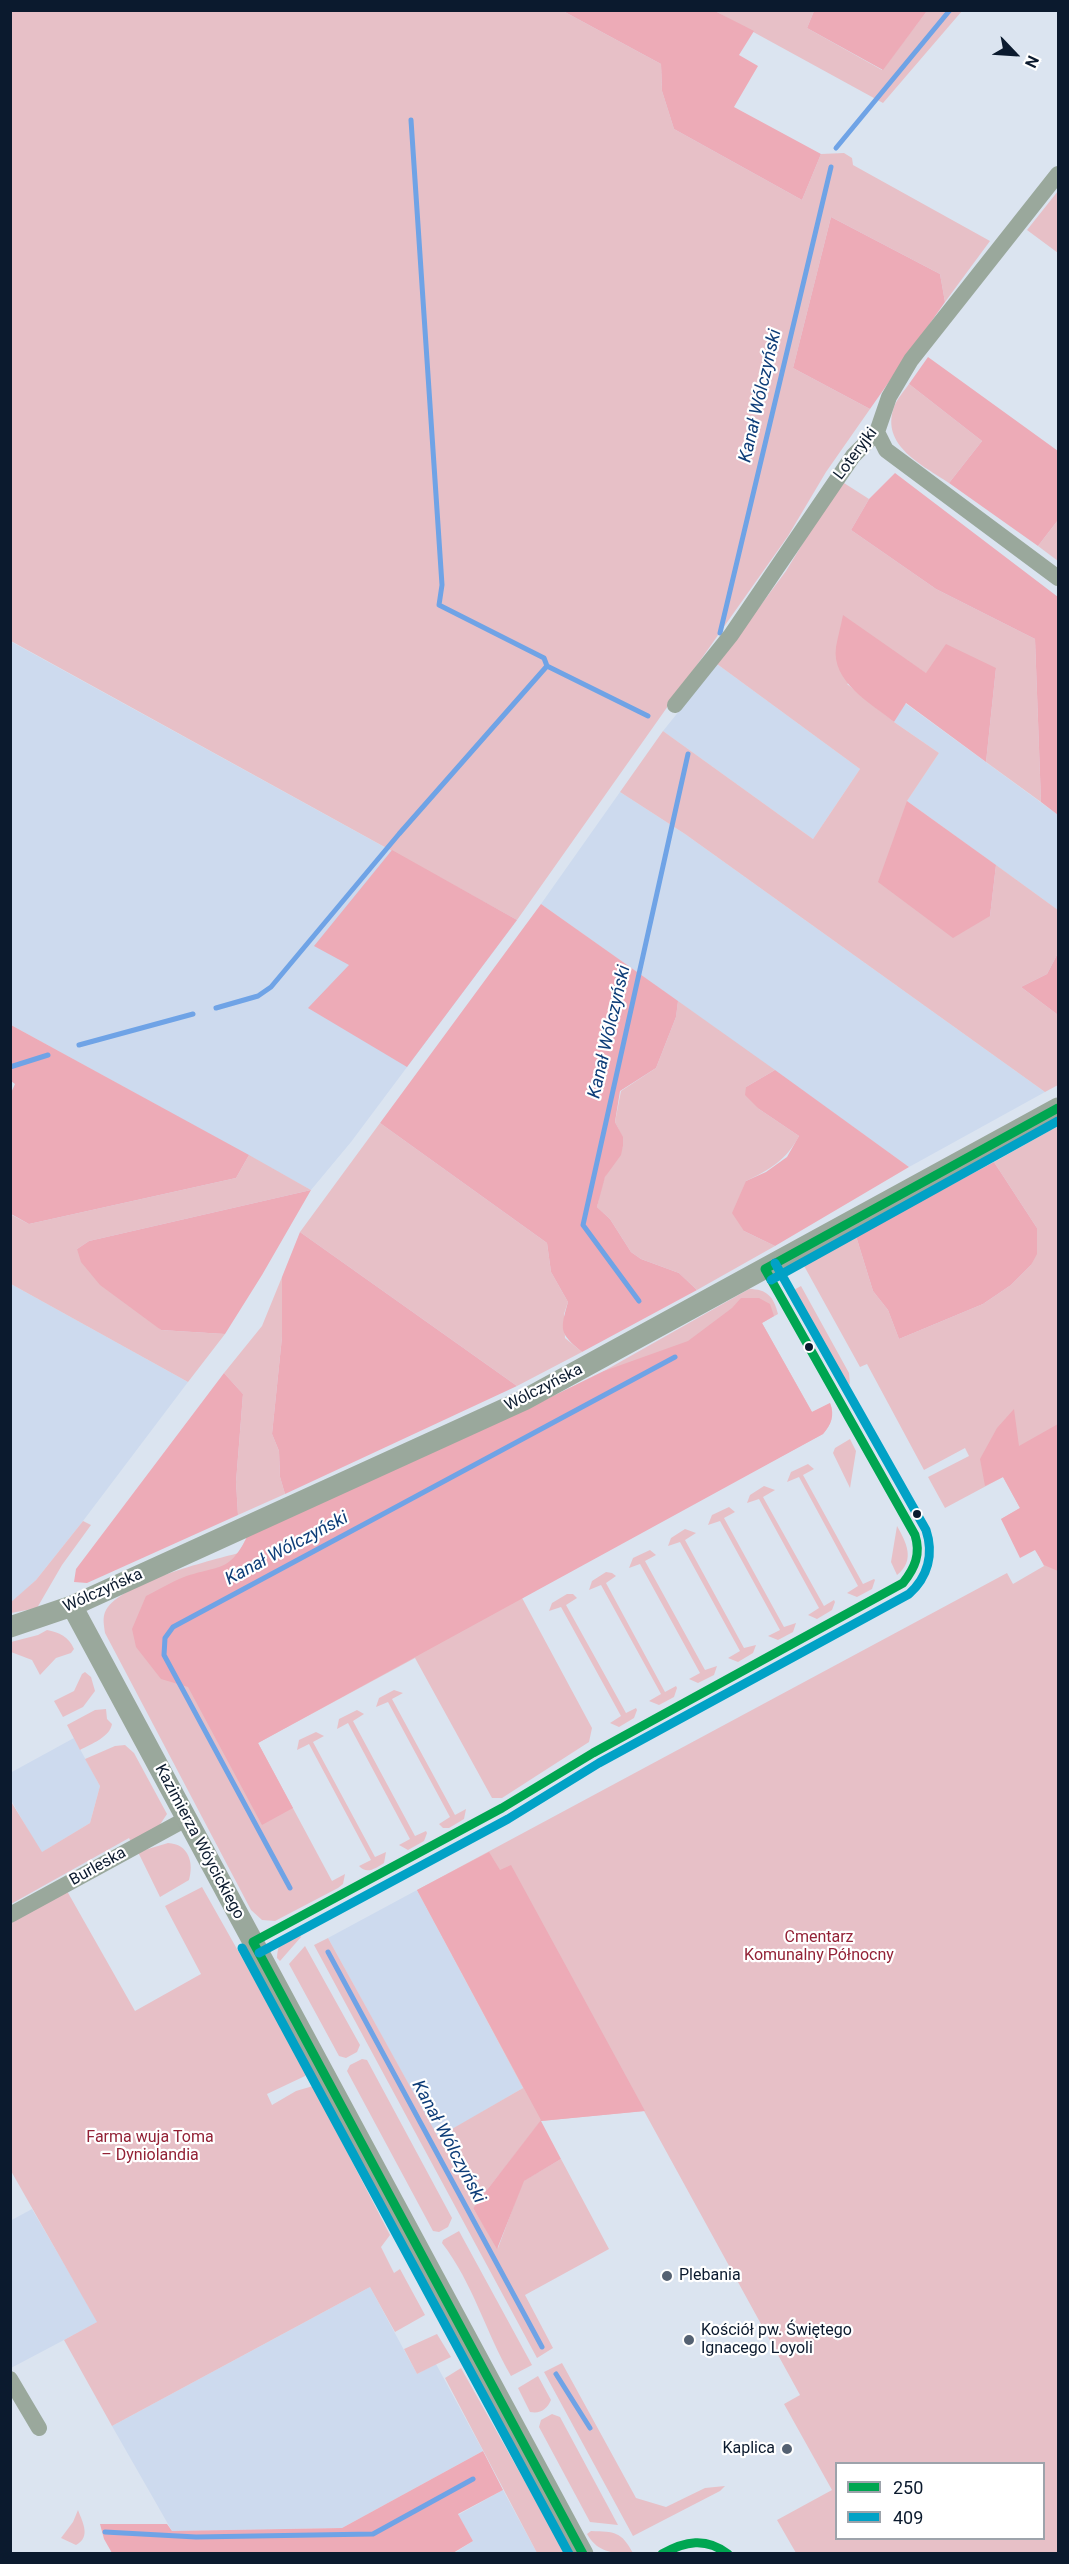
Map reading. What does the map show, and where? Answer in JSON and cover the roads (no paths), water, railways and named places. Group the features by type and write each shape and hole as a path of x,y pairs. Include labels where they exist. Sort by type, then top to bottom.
{"street":[{"name":"Loteryjki","path":"675,705 731,635 853,456 877,432 890,397 911,360 1059,174"},
{"path":"877,432 886,450 1059,578"},
{"name":"Wólczyńska","path":"10,1627 72,1606 524,1400 1059,1108"},
{"name":"Kazimierza Wóycickiego","path":"72,1606 583,2553"},
{"name":"Burleska","path":"10,1915 186,1820"},
{"path":"10,2379 39,2428"}],"waterway":[{"name":"Kanał Wólczyński","path":"836,148 950,10"},
{"path":"411,120 442,585 439,605 544,658 547,666 648,716"},
{"name":"Kanał Wólczyński","path":"720,633 831,167"},
{"path":"216,1008 258,996 271,987 399,834 547,666"},
{"name":"Kanał Wólczyński","path":"639,1301 583,1225 688,754"},
{"path":"79,1045 193,1014"},
{"path":"10,1067 48,1055"},
{"name":"Kanał Wólczyński","path":"290,1888 164,1655 165,1638 173,1627 675,1357"},
{"name":"Kanał Wólczyński","path":"328,1952 542,2347"},
{"name":"Kanał Wólczyński","path":"556,2374 590,2428"},
{"path":"105,2532 196,2537 373,2534 473,2479"}],"place":[{"name":"Plebania","path":"667,2276"},
{"name":"Kościół pw. Świętego Ignacego Loyoli","path":"689,2340"},
{"name":"Kaplica","path":"787,2449"}],"park label":[{"name":"Cmentarz Komunalny Północny","path":"819,1947"},
{"name":"Farma wuja Toma – Dyniolandia","path":"150,2147"}]}
